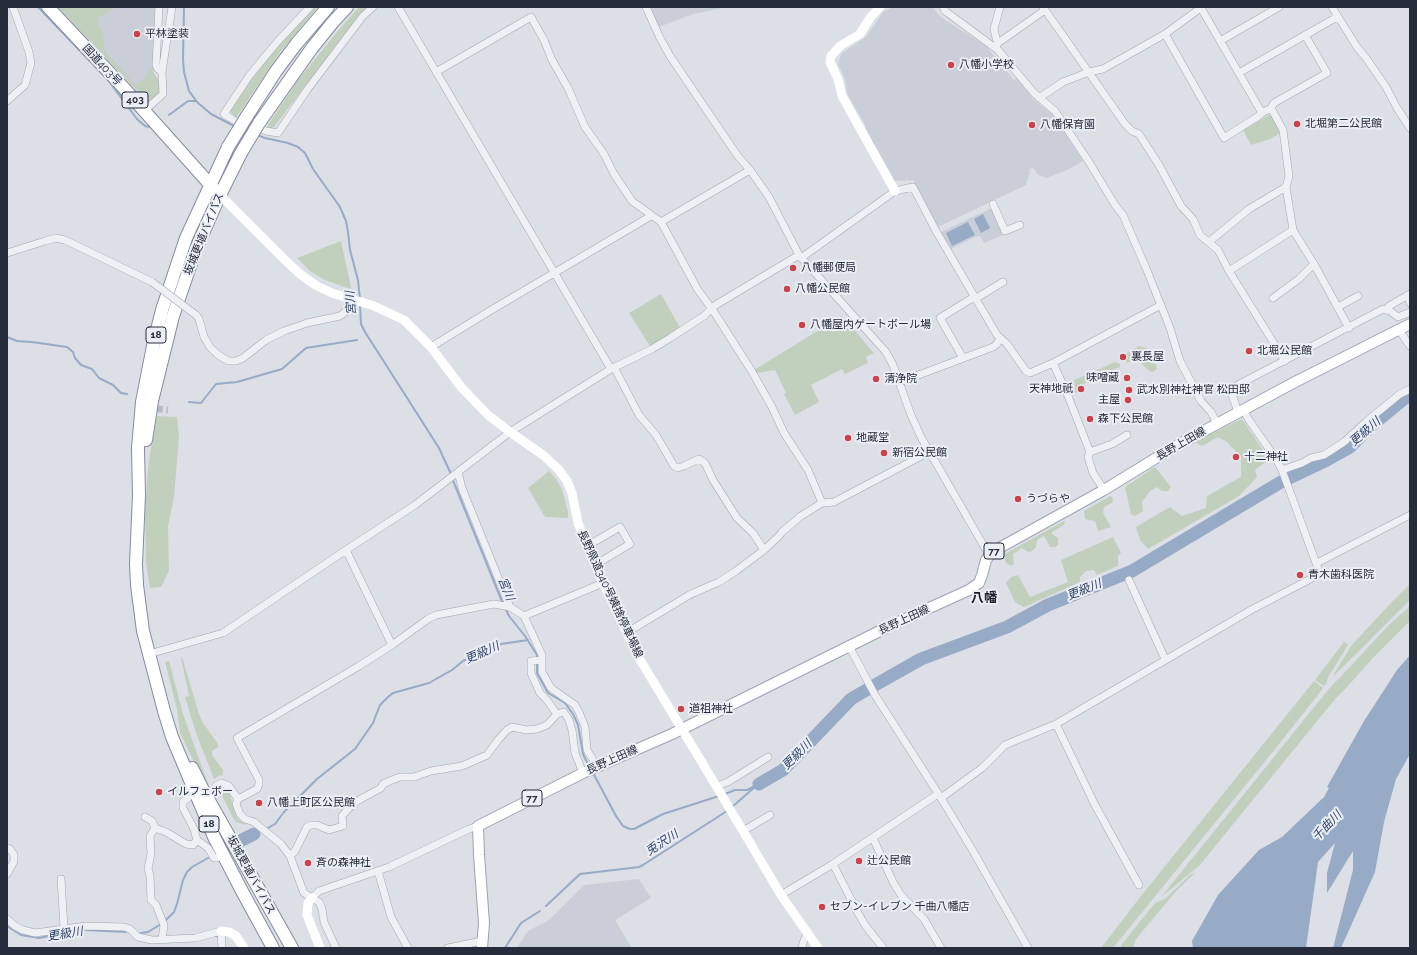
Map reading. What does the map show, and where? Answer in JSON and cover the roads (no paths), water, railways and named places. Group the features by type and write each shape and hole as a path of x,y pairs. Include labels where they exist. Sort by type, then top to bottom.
{"highway":[{"name":"国道403号","path":"48,7 220,195"},
{"name":"坂城更埴バイパス","path":"273,948 242,893 214,837 187,774 168,724 148,654 143,631 137,585 138,448 142,402 162,310 186,238 228,147 247,116 276,71 328,7"},
{"name":"坂城更埴バイパス","path":"138,495 152,401 174,316 196,249 241,153 259,123 312,48 347,7"},
{"name":"坂城更埴バイパス","path":"160,694 180,743 203,790 292,948"}],"main road":[{"path":"880,7 870,18 860,34 840,46 831,56 830,62 838,79 842,96 895,191"},
{"name":"長野県道340号姨捨停車場線","path":"220,195 300,274 317,286 332,293 365,303 404,320 431,347 461,387 488,415 543,455 560,470 572,493 578,523 595,565 642,664 781,895 818,948"},
{"name":"長野上田線","path":"478,826 591,769 681,729 849,646 973,588 980,581 989,555 1104,490 1174,447 1217,423 1410,324"},
{"path":"478,826 484,923 482,945"},
{"path":"312,898 308,903 307,915 320,948"},
{"path":"221,931 229,932 236,936 244,948"}],"street":[{"path":"7,101 25,85 31,63 29,52 12,7"},
{"path":"159,7 156,65 162,72"},
{"path":"144,111 163,94 162,72 172,7"},
{"path":"310,7 278,41 249,76 224,114 235,121 266,131 278,133 307,90 363,16 373,7"},
{"path":"398,7 553,273 613,368 639,415 656,435 674,466 678,468 699,459 705,463 712,480 737,518 753,533 764,550"},
{"path":"646,7 670,56 737,155 750,170 769,198 800,256 886,352 900,382 911,415 929,452 989,555"},
{"path":"943,7 945,11 996,45 1039,98 1055,111 1089,162 1115,205 1123,215 1161,305 1180,361 1201,401 1211,412 1217,423"},
{"path":"996,45 994,29 1000,7"},
{"path":"1039,98 1063,82 1089,72 1103,69 1165,34 1202,7 1262,113"},
{"path":"1220,41 1279,7"},
{"path":"1332,7 1337,17 1386,87 1410,128"},
{"path":"996,45 1044,9 1125,124 1132,131 1139,134 1160,164 1181,206 1193,219 1200,235 1218,250 1229,271 1284,361"},
{"path":"436,72 531,17 544,40 552,60 568,88 585,127 604,154 614,174 632,201 661,222 698,290 751,370 784,433 808,470 822,503"},
{"path":"1239,73 1337,17"},
{"path":"1165,34 1224,138 1271,108 1274,103 1327,73 1306,35"},
{"path":"1271,108 1283,130 1289,176 1286,187 1293,230 1314,264 1349,328"},
{"path":"661,222 750,170"},
{"path":"148,654 223,633 415,505 510,432 613,368 652,349 704,316 714,306 800,256 895,191 913,187 936,231 997,335 1007,344 1026,371 1030,373 1052,363 1161,305"},
{"path":"1210,242 1249,209 1286,187"},
{"path":"993,204 1006,231 1020,225"},
{"path":"431,347 651,216"},
{"path":"1229,271 1293,230"},
{"path":"7,253 56,238 66,240 152,282 196,315 199,319 204,337 210,347 216,354 228,361 236,361 243,358 266,340 284,331 307,323 340,316 349,309 354,300"},
{"path":"1274,298 1299,279 1314,264"},
{"path":"963,358 940,318 1004,282"},
{"path":"1386,310 1389,306 1409,295 1410,304"},
{"path":"1338,307 1358,296"},
{"path":"781,895 833,864 982,768 1005,745 1056,724 1251,610 1320,574 1282,471 1276,459 1241,411 1230,389 1383,309 1390,310 1398,318 1410,312"},
{"path":"1399,330 1410,346"},
{"path":"900,382 992,347 998,344 1000,338"},
{"path":"1052,363 1068,396 1090,452 1088,457 1093,473 1104,490"},
{"path":"1282,471 1310,458 1324,454 1344,442 1400,394 1410,389"},
{"path":"1090,452 1112,444 1127,435"},
{"path":"626,633 691,594 719,582 736,571 764,550 801,516 822,503 834,502 929,452"},
{"path":"457,472 509,607"},
{"path":"1317,563 1410,515"},
{"path":"587,546 620,527 630,544 595,565"},
{"path":"346,550 392,645"},
{"path":"1129,580 1165,659"},
{"path":"524,616 603,583"},
{"path":"336,948 324,922 322,909 319,902 304,893 290,856 281,844 254,822 245,820 240,814 236,804 238,798 257,790 259,780 237,738 359,666 392,645 428,619 436,615 494,604 509,607 524,616 542,655 542,672 551,688 575,705 579,712 585,727 587,750 591,769"},
{"path":"849,646 873,692 940,796 1028,948"},
{"path":"542,660 531,661 531,673 540,693 557,714"},
{"path":"290,856 295,851 307,827 317,825 329,830 343,826 342,816 351,806 357,801 381,788 383,784 400,777 414,777 431,771 462,766 487,754 507,730 512,727 527,730 537,729 547,725 557,714 564,712 569,720 572,730 575,753 591,769"},
{"path":"1056,724 1095,805 1139,885"},
{"path":"717,788 768,757"},
{"path":"216,786 222,783 229,786 238,798"},
{"path":"188,798 183,802 184,808 197,840 208,848 214,858 223,855"},
{"path":"743,831 770,815"},
{"path":"145,817 152,821 155,828 166,832 186,844 193,845 197,840"},
{"path":"312,898 319,891 378,870 429,849 478,826"},
{"path":"155,828 150,836 151,853 148,869 150,876 151,900 156,905 163,922 162,940"},
{"path":"873,838 893,882 901,895 924,919 941,948"},
{"path":"7,848 10,849 14,855 14,862 7,874"},
{"path":"833,864 865,925 883,948"},
{"path":"378,870 391,917 408,948"},
{"path":"62,879 64,928"},
{"path":"7,919 15,926 35,933 86,926 124,927 130,929 138,937 144,939 162,940 195,938 221,931 222,948"},
{"path":"802,948 807,933"},
{"path":"448,948 477,942 482,945"}],"water":[{"path":"983,214 990,228 981,233 974,219"},
{"path":"968,222 975,235 952,246 946,233"},
{"name":"千曲川","path":"1410,655 1410,754 1396,779 1384,822 1375,872 1341,948 1333,948 1353,870 1353,851 1327,893 1327,873 1335,843 1318,862 1306,948 1193,948 1192,941 1218,895 1259,850 1282,837 1324,797 1329,788 1327,787 1364,721 1397,670"}],"waterway":[{"path":"38,7 108,80 137,119 145,126 150,127"},
{"name":"宮川","path":"184,7 183,59 184,72 189,91 197,102 211,114 236,127"},
{"path":"169,115 188,101 196,101"},
{"name":"宮川","path":"257,135 288,143 298,147 305,153 313,169 340,207 346,221 350,250 358,280 360,299"},
{"name":"宮川","path":"360,304 361,324 365,332 439,448 451,474"},
{"path":"7,337 17,341 67,347 73,352 75,358 81,365 92,369 99,378 113,385 121,393 127,394"},
{"path":"189,402 201,403 216,384 237,382 282,369 306,348 357,340"},
{"name":"更級川","path":"759,784 783,770 851,699 921,659 1007,627 1048,605 1132,571 1281,482 1350,447 1372,425 1405,398 1410,396"},
{"name":"宮川","path":"452,478 503,604"},
{"name":"更級川","path":"505,608 537,655 537,673 548,693 565,703 573,714 578,725 583,754 589,766"},
{"name":"更級川","path":"268,828 275,824 284,812 317,779 355,749 373,723 380,705 393,693 429,683 452,670 463,661 501,644 528,640"},
{"name":"更級川","path":"592,771 616,816 623,826 630,829 634,829 663,814 719,796"},
{"name":"更級川","path":"725,794 735,790 747,790 759,784"},
{"name":"兎沢川","path":"732,807 756,786"},
{"name":"兎沢川","path":"546,906 580,874 639,867 727,811"},
{"name":"更級川","path":"242,840 254,834"},
{"name":"更級川","path":"165,921 174,912 183,880 187,872 192,867 208,858"},
{"name":"兎沢川","path":"505,948 521,923 540,911"},
{"name":"更級川","path":"141,933 148,932 161,924"},
{"name":"更級川","path":"7,926 21,935 39,938 72,931"},
{"name":"更級川","path":"85,930 126,932"}],"tunnel":[{"path":"135,406 168,410"}],"place":[{"name":"平林塗装","path":"137,34"},
{"name":"八幡小学校","path":"951,65"},
{"name":"北堀第二公民館","path":"1297,124"},
{"name":"八幡保育園","path":"1032,125"},
{"name":"八幡郵便局","path":"793,268"},
{"name":"八幡公民館","path":"787,289"},
{"name":"八幡屋内ゲートボール場","path":"802,325"},
{"name":"北堀公民館","path":"1249,351"},
{"name":"裏長屋","path":"1123,357"},
{"name":"味噌蔵","path":"1127,378"},
{"name":"清浄院","path":"876,379"},
{"name":"天神地祇","path":"1081,389"},
{"name":"武水別神社神官 松田邸","path":"1129,390"},
{"name":"主屋","path":"1128,400"},
{"name":"森下公民館","path":"1090,419"},
{"name":"地蔵堂","path":"848,438"},
{"name":"新宿公民館","path":"884,453"},
{"name":"十二神社","path":"1236,457"},
{"name":"うづらや","path":"1018,499"},
{"name":"青木歯科医院","path":"1300,575"},
{"name":"道祖神社","path":"681,709"},
{"name":"イルフェボー","path":"159,792"},
{"name":"八幡上町区公民館","path":"259,803"},
{"name":"辻公民館","path":"859,861"},
{"name":"斉の森神社","path":"308,863"},
{"name":"セブン-イレブン 千曲八幡店","path":"822,907"}],"district":[{"name":"八幡","path":"984,598"}]}
